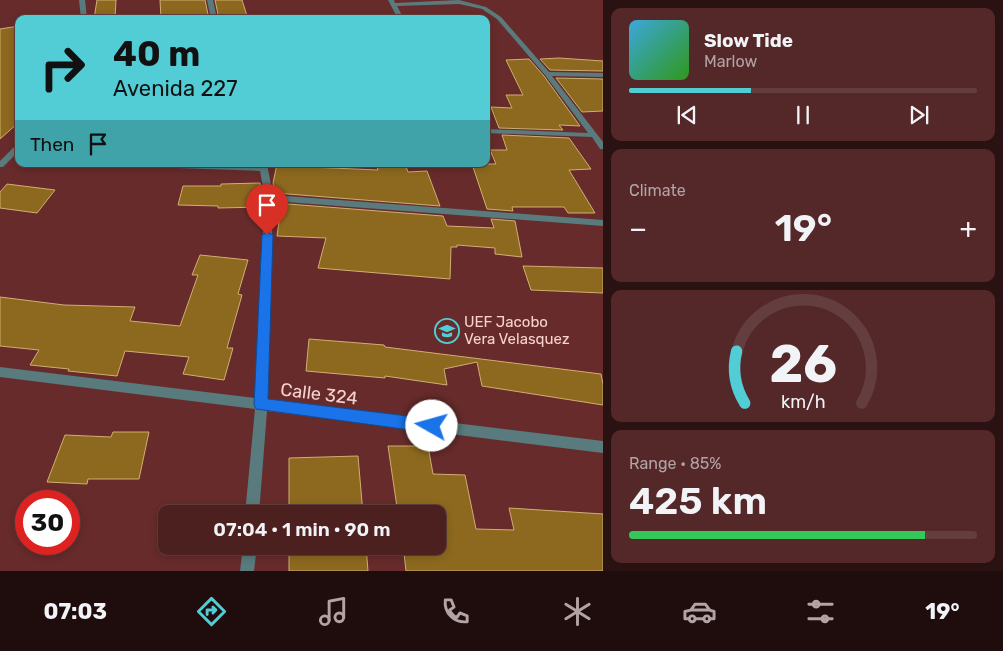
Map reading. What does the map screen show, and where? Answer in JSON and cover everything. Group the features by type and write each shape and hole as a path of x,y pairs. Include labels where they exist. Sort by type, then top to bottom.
{"street":[{"path":"82,0 84,15"},
{"path":"210,0 213,15"},
{"path":"398,15 393,2 459,2 484,8 499,18 547,74 603,147"},
{"path":"547,74 603,75"},
{"path":"490,131 594,135"},
{"path":"3,163 15,151"},
{"path":"253,505 261,405 269,198 264,167"},
{"path":"269,198 603,223"},
{"name":"Calle 324","path":"0,372 603,447"},
{"path":"248,571 249,555"}],"building":[{"path":"97,0 116,0 115,15 95,15"},
{"path":"160,0 205,0 208,15 161,15"},
{"path":"215,0 242,0 247,15 218,15"},
{"path":"15,27 15,126 0,139 0,29"},
{"path":"559,58 603,61 603,71 550,70 540,59"},
{"path":"529,59 544,76 580,126 559,125 563,130 499,128 491,107 512,108 506,95 523,95 506,60"},
{"path":"556,78 603,79 603,111 582,112"},
{"path":"502,135 569,138 591,169 569,170 595,213 568,213 564,207 512,207 513,211 487,209 473,167 490,167 490,164 496,164 490,150 507,150"},
{"path":"276,167 378,170 377,167 406,167 408,172 427,171 440,206 275,193 273,183"},
{"path":"260,183 263,207 218,208 218,206 178,205 183,186"},
{"path":"7,184 55,190 37,213 0,208 0,192"},
{"path":"275,203 443,216 447,226 494,228 491,219 515,221 522,257 495,254 495,248 457,245 457,247 451,247 450,279 318,268 326,238 277,236 281,207 275,207"},
{"path":"200,255 248,260 238,294 242,295 227,348 233,348 224,380 183,374 189,357 125,351 117,376 30,365 39,350 0,346 0,297 64,305 135,307 130,321 180,326 198,275 192,275"},
{"path":"523,266 603,268 603,293 531,290"},
{"path":"309,339 384,345 385,347 601,374 603,405 482,386 477,362 444,369 447,385 385,376 385,378 306,371"},
{"path":"113,432 149,432 139,479 88,479 87,484 47,482 65,435 111,437"},
{"path":"388,446 428,446 433,474 465,475 476,529 514,530 509,508 603,514 603,571 406,571 404,555 446,555 446,505 397,505"},
{"path":"358,456 362,505 289,505 289,458"},
{"path":"289,555 367,555 368,571 289,571"}],"place":[{"name":"UEF Jacobo Vera Velasquez","path":"447,331"}],"route":[{"path":"267,235 261,405 432,426"}]}
